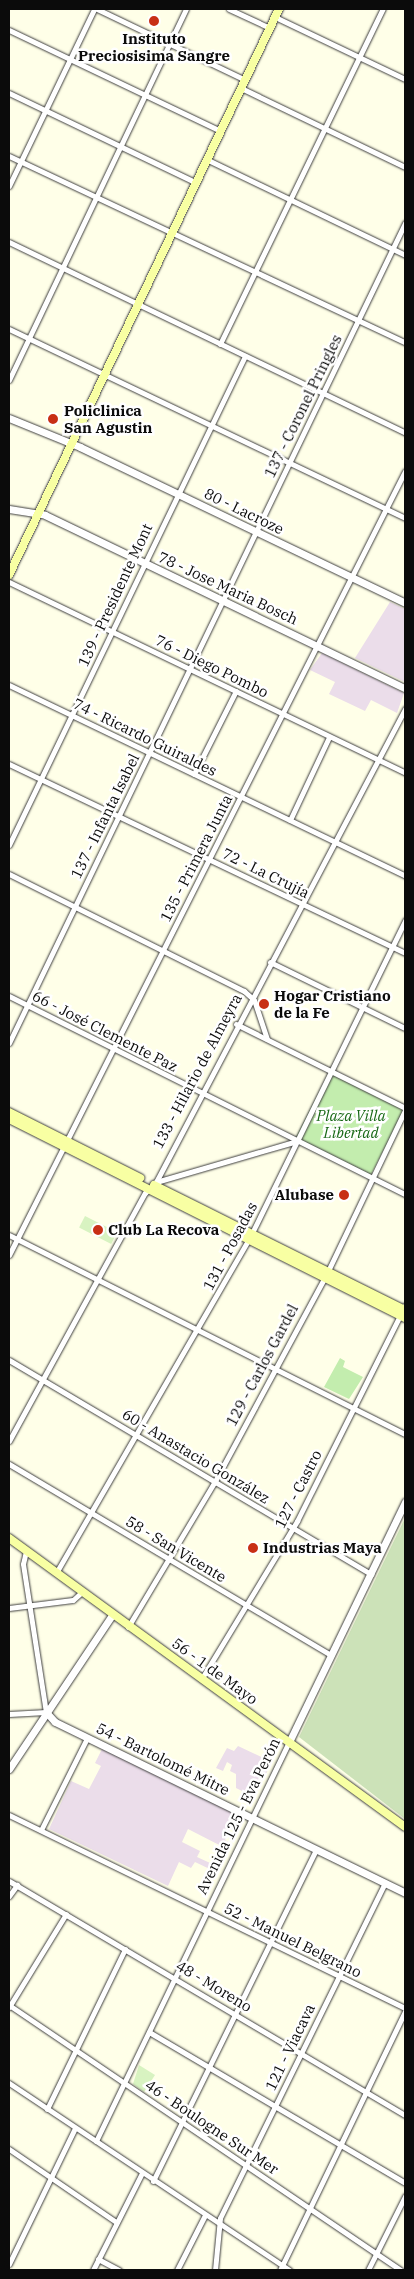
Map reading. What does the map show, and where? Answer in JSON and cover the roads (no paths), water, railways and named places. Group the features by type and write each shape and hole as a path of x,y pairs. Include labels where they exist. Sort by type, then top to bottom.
{"main road":[{"path":"9,575 279,9"},
{"path":"9,1112 65,1144"},
{"path":"9,1119 152,1185 250,1238 404,1312"},
{"name":"56 - 1 de Mayo","path":"9,1538 128,1627 202,1678 405,1827"}],"street":[{"path":"9,186 96,9 245,80"},
{"path":"9,380 186,9"},
{"path":"229,9 270,28"},
{"path":"220,344 258,273 383,9"},
{"path":"275,17 405,80"},
{"path":"9,30 221,131"},
{"path":"241,88 405,167"},
{"path":"9,93 197,183"},
{"path":"9,156 405,342"},
{"path":"208,160 405,255"},
{"name":"137 - Coronel Pringles","path":"223,600 360,320 405,223"},
{"path":"9,242 405,433"},
{"path":"9,329 405,518"},
{"name":"139 - Presidente Mont","path":"9,845 245,356"},
{"name":"80 - Lacroze","path":"9,418 72,444 405,603"},
{"name":"135 - Primera Junta","path":"9,1255 284,714 405,471"},
{"name":"78 - Jose Maria Bosch","path":"9,510 39,513 405,688"},
{"name":"76 - Diego Pombo","path":"9,582 405,773"},
{"name":"137 - Infanta Isabel","path":"9,1043 223,600"},
{"name":"74 - Ricardo Guiraldes","path":"9,685 405,876"},
{"path":"194,774 236,690"},
{"name":"133 - Hilario de Almeyra","path":"9,1441 152,1185 405,709"},
{"path":"290,820 329,737"},
{"name":"72 - La Crujía","path":"9,764 405,953"},
{"path":"9,874 251,996 267,1038"},
{"name":"131 - Posadas","path":"56,1573 139,1436 250,1238 330,1070 405,920"},
{"path":"270,962 405,1028"},
{"name":"66 - José Clemente Paz","path":"9,996 405,1194"},
{"path":"236,1024 405,1109"},
{"name":"129 - Carlos Gardel","path":"128,1627 170,1560 214,1483 326,1275 405,1109"},
{"path":"152,1185 296,1141"},
{"path":"9,1235 405,1434"},
{"name":"127 - Castro","path":"202,1678 293,1528 404,1312"},
{"name":"60 - Anastacio González","path":"9,1360 139,1436 214,1483 371,1574"},
{"name":"58 - San Vicente","path":"9,1464 246,1606 331,1654"},
{"name":"Avenida 125 - Eva Perón","path":"96,2141 405,1502"},
{"path":"26,1551 29,1606 46,1712"},
{"path":"9,1608 73,1600 82,1592"},
{"path":"9,1768 112,1615"},
{"path":"9,1714 46,1712"},
{"name":"54 - Bartolomé Mitre","path":"46,1712 49,1719 405,1893"},
{"path":"41,1830 87,1738"},
{"name":"52 - Manuel Belgrano","path":"9,1815 405,2010"},
{"path":"154,2181 181,2121 316,1850"},
{"name":"48 - Moreno","path":"9,1881 175,1977 405,2115"},
{"name":"121 - Viacava","path":"215,2270 219,2223 245,2166 385,1883"},
{"path":"9,1896 17,1885"},
{"path":"9,2006 66,1914"},
{"path":"47,2109 125,1949"},
{"name":"46 - Boulogne Sur Mer","path":"9,2006 401,2270"},
{"path":"281,2268 405,2010"},
{"path":"149,2032 405,2183"},
{"path":"10,2086 219,2223 281,2268 289,2270"},
{"path":"9,2264 76,2128"},
{"path":"9,2149 116,2222"},
{"path":"93,2270 142,2173"},
{"path":"368,2270 405,2196"},
{"path":"178,2270 205,2215"},
{"path":"98,2259 119,2270"}],"place":[{"name":"Instituto Preciosisima Sangre","path":"154,21"},
{"name":"Policlinica San Agustin","path":"53,419"},
{"name":"Hogar Cristiano de la Fe","path":"264,1004"},
{"name":"Alubase","path":"344,1195"},
{"name":"Club La Recova","path":"98,1230"},
{"name":"Industrias Maya","path":"253,1548"}],"park label":[{"name":"Plaza Villa Libertad","path":"351,1124"}]}
